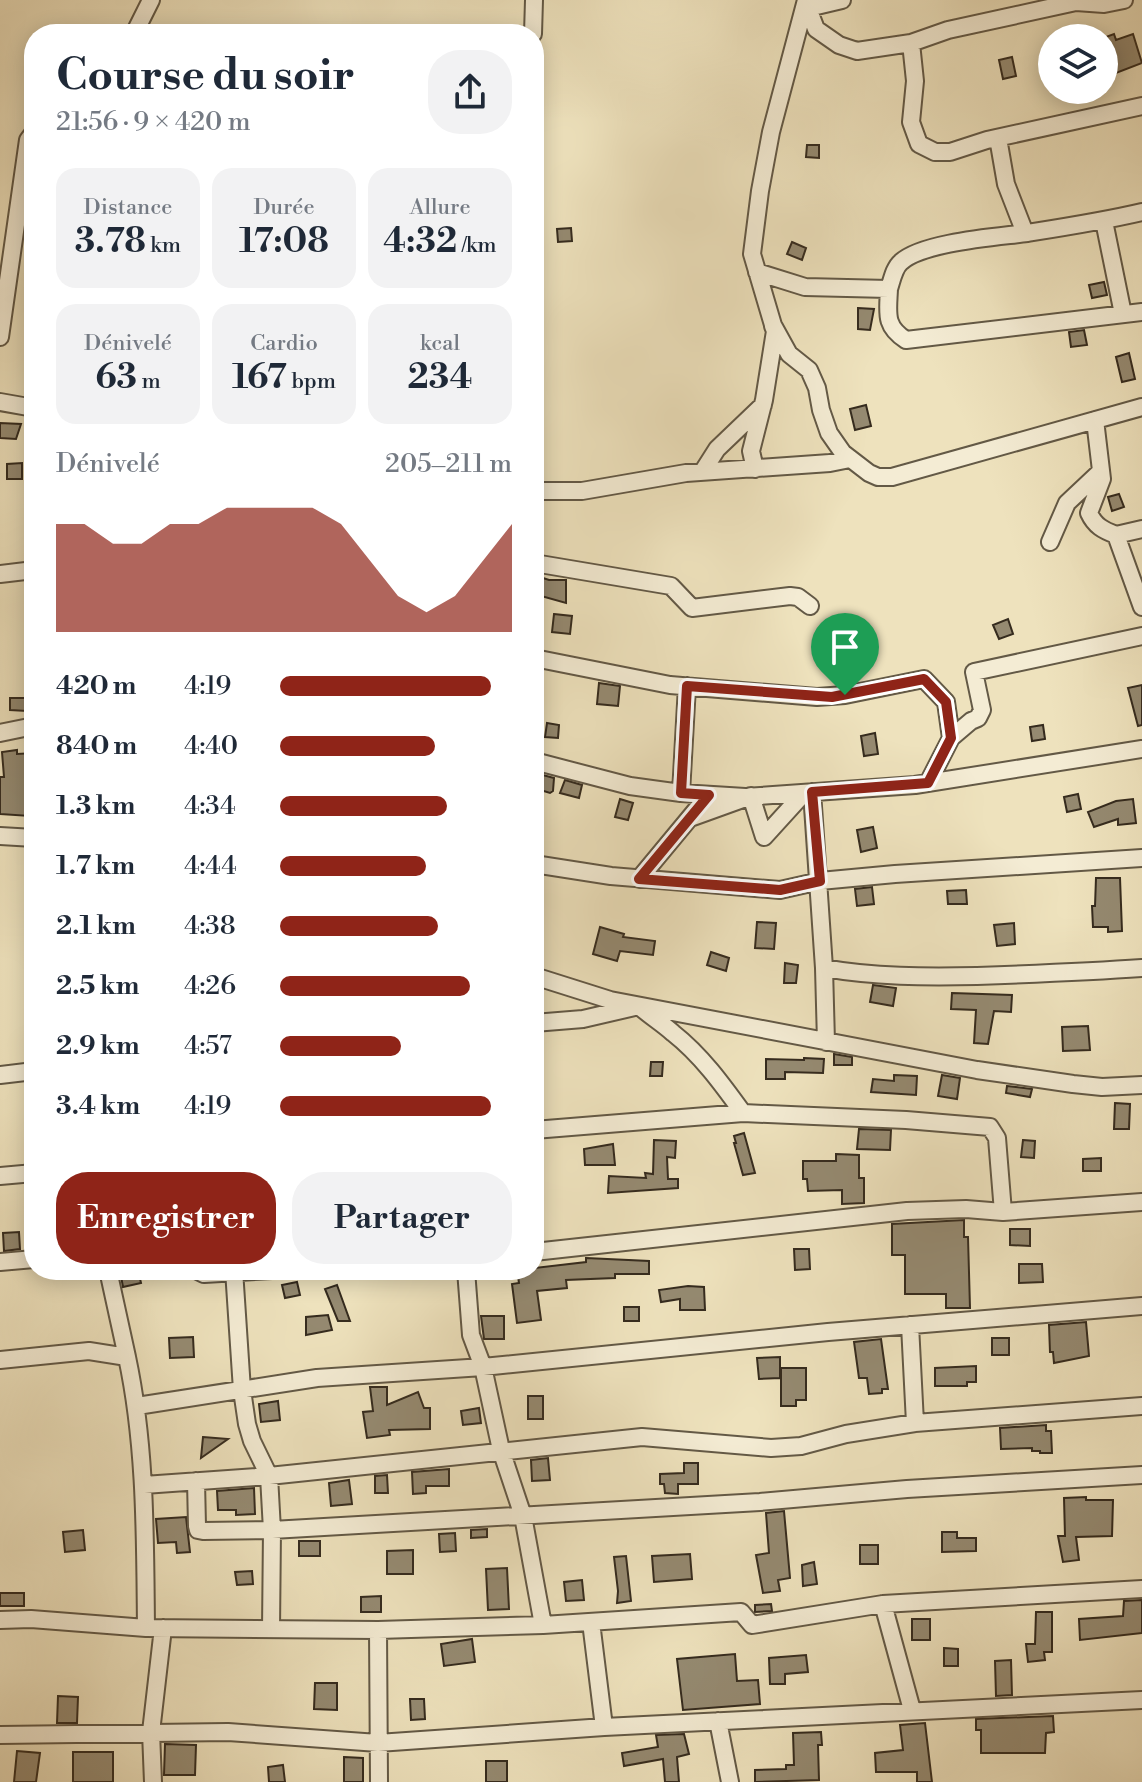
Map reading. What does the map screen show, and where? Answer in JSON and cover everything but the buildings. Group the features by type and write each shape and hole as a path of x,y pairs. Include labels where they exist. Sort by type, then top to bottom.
{"street":[{"path":"139,24 150,0"},
{"path":"533,24 534,0"},
{"path":"806,6 842,0"},
{"path":"806,6 816,29 847,48 876,49 1076,2 1104,4 1124,0"},
{"path":"755,469 751,451 763,405 775,331 752,254 760,191 789,55 806,6"},
{"path":"911,43 915,81 911,122 919,144 935,152 950,152 978,142 1142,106"},
{"path":"998,138 1006,184 1025,233"},
{"path":"0,337 24,168"},
{"path":"1142,212 1104,221 962,241 915,254 896,268 889,289 889,325 894,333 906,340 1142,312"},
{"path":"1104,221 1123,314"},
{"path":"757,272 805,287 889,289"},
{"path":"773,325 789,354 809,370 829,433 843,453 878,477 892,477 1142,407"},
{"path":"0,402 24,406"},
{"path":"703,471 717,449 763,405"},
{"path":"1095,420 1101,486 1089,513 1101,529 1116,535 1142,529"},
{"path":"544,491 595,490 703,471 850,459"},
{"path":"1050,542 1067,503 1101,471"},
{"path":"1116,535 1142,607"},
{"path":"544,565 671,586 692,608 790,596 798,597 810,606"},
{"path":"0,574 24,571"},
{"path":"928,783 951,738 978,718 982,710 974,672 1142,636"},
{"path":"544,660 687,686 832,697 924,679 946,702 951,738"},
{"path":"681,793 687,686"},
{"path":"0,733 24,728"},
{"path":"544,764 630,786 681,793 751,796 928,783 1142,749"},
{"path":"751,796 764,837 808,792"},
{"path":"808,792 820,881 826,1042"},
{"path":"639,879 709,795"},
{"path":"690,818 751,796"},
{"path":"0,836 24,837"},
{"path":"544,865 639,879 780,890 820,881 1051,862 1142,858"},
{"path":"824,968 851,973 929,977 1058,974 1142,968"},
{"path":"544,979 610,1000 977,1070 1102,1087 1142,1085"},
{"path":"544,1022 583,1019 639,1006"},
{"path":"639,1006 700,1058 743,1113"},
{"path":"0,1075 24,1072"},
{"path":"544,1129 743,1113 990,1127 997,1138 1003,1212"},
{"path":"0,1176 24,1174"},
{"path":"544,1251 907,1211 966,1209 1003,1212 1142,1202"},
{"path":"0,1262 24,1260"},
{"path":"110,1280 137,1406 144,1485 155,1628 151,1732 153,1782"},
{"path":"235,1280 242,1390 252,1441 269,1476 271,1629"},
{"path":"467,1280 471,1335 483,1367 501,1450 523,1516 543,1625"},
{"path":"137,1406 317,1378 483,1367 910,1325 1142,1306"},
{"path":"910,1325 915,1423"},
{"path":"0,1360 89,1351 127,1357"},
{"path":"144,1485 269,1476 642,1437 771,1448 801,1446 846,1434 915,1423 1142,1406"},
{"path":"196,1481 198,1530 272,1530 1142,1475"},
{"path":"0,1620 31,1619 155,1628 378,1630 543,1625 741,1612 752,1625 883,1604 1142,1589"},
{"path":"883,1604 912,1710"},
{"path":"591,1622 604,1727"},
{"path":"378,1630 379,1782"},
{"path":"0,1735 228,1732 378,1743 604,1727 1142,1700"},
{"path":"718,1721 730,1782"}],"route":[{"path":"924,679 946,702 951,738 928,783 812,792 820,881 780,890 639,879 709,795 681,793 687,686 817,697 845,695 924,679"}]}
